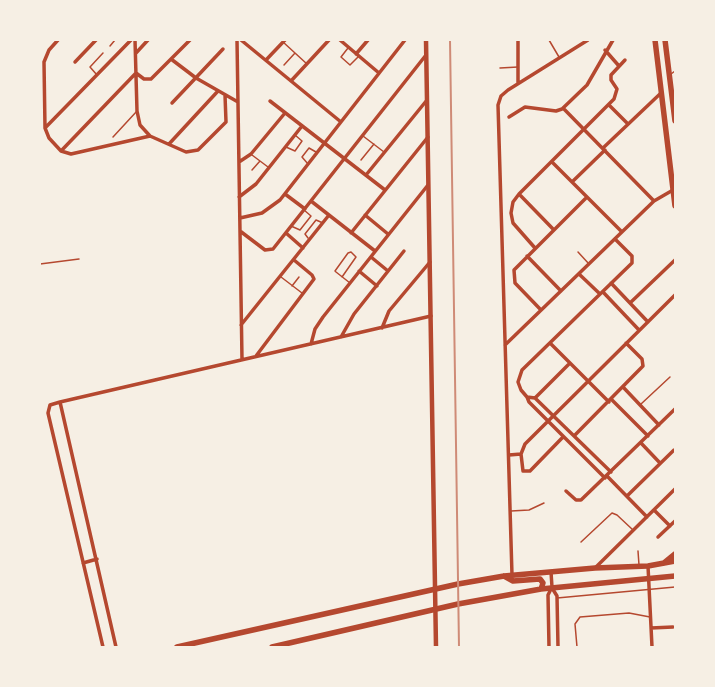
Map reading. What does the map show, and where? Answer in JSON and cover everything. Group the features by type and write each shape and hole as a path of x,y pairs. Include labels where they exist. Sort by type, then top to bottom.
{"main road":[{"path":"655,40 675,206"},
{"path":"665,40 669,75 673,83 675,121"},
{"path":"662,565 675,554"},
{"path":"177,647 458,584 504,576 595,568 662,565 675,561"},
{"path":"504,576 513,581 540,579 543,582 541,588"},
{"path":"272,647 435,609 541,588 675,576"}],"street":[{"path":"58,40 49,50 44,62 45,128 49,138 66,153 76,154 150,136"},
{"path":"75,62 96,40"},
{"path":"135,40 136,111 140,125 150,136 186,152 198,150 226,122 225,95"},
{"path":"136,53 148,40"},
{"path":"136,73 144,79 151,79 190,40"},
{"path":"237,40 242,359"},
{"path":"241,40 341,122"},
{"path":"291,81 329,40"},
{"path":"340,40 379,73"},
{"path":"357,55 368,40"},
{"path":"240,218 268,209 285,194 405,40"},
{"path":"426,40 436,647"},
{"path":"518,40 518,83"},
{"path":"512,575 497,110 501,96 518,83 588,40"},
{"path":"510,117 525,106 556,111 563,108 587,85 605,50 613,40"},
{"path":"45,128 129,41"},
{"path":"266,60 284,41"},
{"path":"172,103 223,49"},
{"path":"605,50 619,66"},
{"path":"240,232 268,251 273,249 427,53"},
{"path":"171,59 196,78 238,102"},
{"path":"536,248 513,223 512,207 519,194 616,97 617,92 610,76 625,60"},
{"path":"61,150 136,73"},
{"path":"168,144 218,91"},
{"path":"572,182 628,124 661,94"},
{"path":"366,175 428,99"},
{"path":"270,101 385,190"},
{"path":"609,105 628,124"},
{"path":"563,108 654,201"},
{"path":"239,162 251,154 285,113"},
{"path":"240,197 256,184 302,126"},
{"path":"351,233 428,137"},
{"path":"552,162 622,232"},
{"path":"311,344 319,323 429,184"},
{"path":"505,345 654,201 673,190"},
{"path":"285,194 305,209"},
{"path":"519,194 554,230"},
{"path":"541,310 517,286 513,279 516,267 587,197"},
{"path":"311,201 375,251"},
{"path":"241,325 281,277 329,215"},
{"path":"365,215 388,234"},
{"path":"286,233 304,248"},
{"path":"615,239 631,255 633,260 602,293 520,374 519,386 527,396 528,402 627,496 647,517"},
{"path":"341,337 350,320 404,251"},
{"path":"371,256 388,271"},
{"path":"527,256 561,291"},
{"path":"255,356 313,281 314,277 294,260"},
{"path":"630,303 675,260"},
{"path":"382,328 393,306 430,261"},
{"path":"359,272 376,286"},
{"path":"579,274 602,293 639,330"},
{"path":"611,283 648,322"},
{"path":"564,437 528,472 523,470 521,454 523,446 675,294"},
{"path":"103,647 48,413 50,406 60,402 242,359 431,316"},
{"path":"550,343 588,381 648,436"},
{"path":"574,436 642,368 644,363 642,358 626,343"},
{"path":"535,398 570,363"},
{"path":"623,387 659,425"},
{"path":"527,396 535,398 611,472"},
{"path":"60,402 116,647"},
{"path":"566,491 576,500 580,501 675,409"},
{"path":"641,443 660,463"},
{"path":"627,496 674,450"},
{"path":"509,455 521,454"},
{"path":"595,568 675,489"},
{"path":"654,510 670,526"},
{"path":"658,537 675,521"},
{"path":"83,562 96,559"},
{"path":"648,566 652,647"},
{"path":"549,647 548,595 552,587 551,572"},
{"path":"552,587 556,591 557,598 558,647"},
{"path":"651,628 673,627"}],"lane":[{"path":"110,46 116,40"},
{"path":"548,40 560,58"},
{"path":"284,41 307,64"},
{"path":"348,47 342,55 342,58 351,65 357,55"},
{"path":"96,75 90,67 103,53"},
{"path":"284,65 295,53"},
{"path":"500,68 518,67"},
{"path":"669,75 675,71"},
{"path":"113,137 136,111"},
{"path":"286,147 295,151 302,141 295,135"},
{"path":"362,136 384,152"},
{"path":"361,160 374,144"},
{"path":"308,164 302,158 305,153 311,148 317,152"},
{"path":"251,154 269,168"},
{"path":"252,170 260,161"},
{"path":"291,226 300,230 311,216 305,209"},
{"path":"310,240 305,234 316,220 323,223"},
{"path":"342,277 356,257 351,252 348,253 335,270 342,277 350,283"},
{"path":"578,252 589,264"},
{"path":"40,264 79,259"},
{"path":"281,277 303,294"},
{"path":"292,286 299,277"},
{"path":"640,405 670,377"},
{"path":"511,511 529,510 544,503"},
{"path":"581,542 612,513 617,515 633,530"},
{"path":"638,551 639,567"},
{"path":"557,598 675,587"},
{"path":"576,647 575,624 580,616 629,613 650,618"}],"railway":[{"path":"450,40 459,647"}]}
